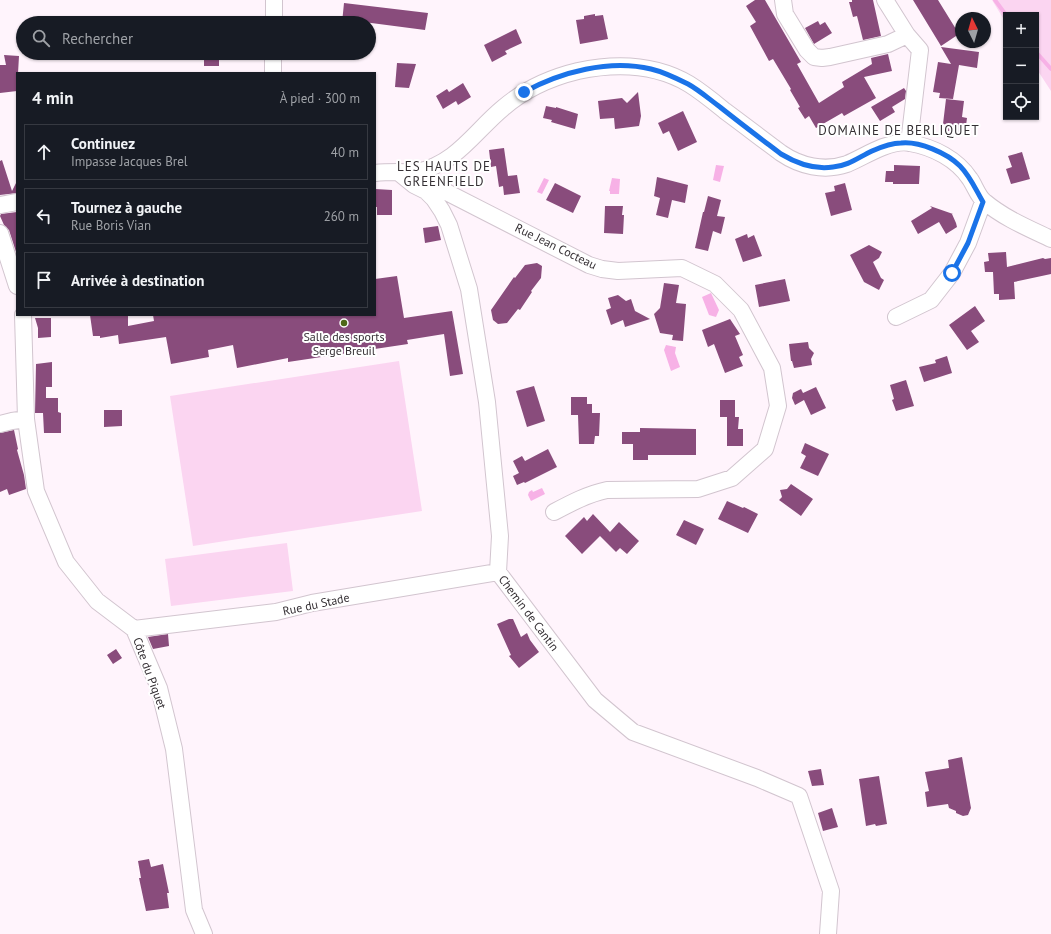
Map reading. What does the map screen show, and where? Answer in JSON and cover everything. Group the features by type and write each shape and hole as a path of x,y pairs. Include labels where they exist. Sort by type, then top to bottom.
{"street":[{"path":"274,0 274,16"},
{"path":"783,0 785,14 807,50 814,57 830,57 888,44 907,35"},
{"path":"885,0 907,35 920,50 908,142"},
{"path":"273,60 273,72"},
{"path":"376,173 416,172 438,165 456,154 502,108 537,84 567,74 608,66 630,66 651,69 689,84 781,154 793,161 806,165 819,168 832,168 846,164 886,146 908,142 939,152 960,166 983,202 1015,222 1051,239"},
{"name":"Rue Jean Cocteau","path":"398,172 421,178 589,265 602,269 618,270 682,268 715,284 741,310 772,368 778,406 765,449 732,478 698,489 607,490 582,498 554,512"},
{"name":"Chemin de Cantin","path":"398,172 414,185 426,191 442,210 449,225 469,289 487,402 500,536 498,572 595,700 633,732 757,778 799,796 831,891 828,934"},
{"path":"0,206 16,202"},
{"path":"896,317 931,300 952,273 968,243 983,202"},
{"path":"0,233 16,283"},
{"name":"Côte du Piquet","path":"23,316 26,419 36,491 66,562 97,601 134,628 158,688 174,749 194,910 204,934"},
{"path":"0,424 12,420 26,419"},
{"name":"Rue du Stade","path":"134,628 276,612 312,603 498,572"}],"shaded area":[{"path":"992,0 1051,0 1051,91 1039,73 1039,12 1003,12 1003,18"},
{"path":"716,165 724,166 720,182 713,180"},
{"path":"544,178 549,180 542,194 537,192"},
{"path":"612,178 620,179 619,194 610,194 609,191"},
{"path":"711,293 719,310 716,317 709,315 702,297"},
{"path":"666,345 676,347 675,353 680,367 671,371 664,350"},
{"path":"399,361 422,511 193,546 170,396"},
{"path":"542,488 545,494 531,501 528,495 529,492"},
{"path":"287,543 293,591 171,606 165,559"}],"building":[{"path":"755,0 765,0 801,62 797,64 819,103 844,87 842,82 872,64 871,58 888,54 892,71 864,77 876,98 844,116 842,113 816,128 809,116 805,119 798,108 800,107 790,90 791,89 773,59 769,61 750,26 756,22 746,6"},
{"path":"852,0 873,0 881,36 863,40 857,16 853,17 849,2 852,2"},
{"path":"913,0 938,0 955,28 955,37 941,46"},
{"path":"344,3 428,13 425,30 376,24 376,16 343,16"},
{"path":"595,14 595,16 603,15 608,39 580,44 576,20 584,19 584,16"},
{"path":"818,21 820,25 825,22 832,33 814,44 805,28"},
{"path":"516,29 522,43 505,51 507,54 492,62 484,45"},
{"path":"941,47 979,52 977,68 959,65 953,99 939,98 940,93 933,92 938,62 951,64"},
{"path":"4,55 16,56 16,60 19,60 18,72 16,72 16,91 0,93 0,65 6,65"},
{"path":"204,60 219,60 219,66 204,66"},
{"path":"397,63 416,64 409,88 395,87"},
{"path":"463,83 471,97 458,105 456,101 443,109 436,96 447,89 449,92"},
{"path":"904,88 906,91 905,99 892,107 895,112 880,121 871,107"},
{"path":"638,92 641,116 639,126 615,129 614,118 600,119 598,101 622,98 627,103"},
{"path":"946,99 964,101 962,117 967,118 965,133 948,131 948,125 943,124"},
{"path":"546,106 556,107 578,114 575,129 543,118"},
{"path":"683,111 697,142 678,151 669,131 663,134 658,123"},
{"path":"504,148 508,176 517,175 520,193 504,195 503,186 499,187 496,166 491,167 489,150"},
{"path":"1022,152 1030,179 1011,184 1006,169 1012,167 1008,156"},
{"path":"2,160 12,191 16,183 16,193 0,195 0,161"},
{"path":"894,165 920,166 919,184 893,184 893,182 885,182 886,171 894,171"},
{"path":"657,177 688,185 685,203 672,200 668,218 656,215 660,198 654,196"},
{"path":"555,183 581,196 573,213 546,200"},
{"path":"845,183 852,210 831,216 825,193 835,191 834,186"},
{"path":"376,189 392,190 392,215 377,215"},
{"path":"708,196 721,200 717,216 725,217 721,234 713,231 708,251 695,248"},
{"path":"605,206 623,206 623,234 604,233"},
{"path":"930,206 953,214 957,227 946,234 939,222 918,234 911,221 932,208"},
{"path":"16,212 16,252 9,230 4,225 0,216 1,214"},
{"path":"438,226 441,240 425,243 423,228"},
{"path":"747,234 748,238 754,235 762,256 743,262 735,239"},
{"path":"869,245 882,252 879,258 873,262 881,278 884,280 879,290 864,282 850,255"},
{"path":"1006,252 1007,267 1043,258 1051,258 1051,274 1014,282 1015,299 999,300 999,294 994,294 993,272 985,272 984,262 989,261 988,253"},
{"path":"537,263 542,266 541,278 531,291 532,292 520,310 518,309 507,323 498,324 493,320 491,310 514,277 515,278 525,265"},
{"path":"397,276 404,318 452,311 463,374 450,376 444,334 407,340 408,344 288,362 288,358 237,368 233,345 208,350 209,357 171,364 166,337 119,344 118,335 100,338 100,336 93,336 90,316 128,316 128,326 154,321 153,316 376,316 376,279"},
{"path":"785,279 790,301 759,307 755,285"},
{"path":"664,283 679,285 676,303 686,304 683,341 672,340 673,335 660,333 654,314 660,308"},
{"path":"618,295 626,301 631,299 635,311 650,319 625,327 623,320 611,325 606,310 611,308 608,298"},
{"path":"975,306 985,321 971,331 979,342 967,350 949,325"},
{"path":"35,318 51,318 51,337 38,338 38,328"},
{"path":"730,319 740,334 735,336 743,355 739,357 743,366 725,373 714,344 708,347 702,330"},
{"path":"808,342 809,348 814,353 811,359 812,365 794,368 791,361 789,344"},
{"path":"947,356 952,373 924,382 919,367 936,363 935,360"},
{"path":"52,362 52,387 46,387 46,398 58,398 58,412 61,413 61,433 44,433 43,413 35,413 36,364"},
{"path":"906,380 914,406 896,411 892,400 894,399 890,385"},
{"path":"534,386 545,421 527,427 516,391"},
{"path":"816,387 826,408 811,415 804,400 795,405 792,398 793,393 801,389 803,393"},
{"path":"571,397 587,397 587,404 592,404 592,413 600,413 599,436 595,436 594,444 579,444 578,415 571,415"},
{"path":"720,400 735,400 735,417 739,417 738,429 743,429 743,446 727,446 727,417 720,417"},
{"path":"104,410 122,410 122,426 104,427"},
{"path":"640,428 696,429 696,455 648,455 648,460 633,460 633,444 622,444 622,432 640,432"},
{"path":"14,430 26,489 9,495 7,489 0,492 0,433"},
{"path":"805,443 829,454 818,476 800,468 806,456 801,453"},
{"path":"548,449 557,467 525,483 524,482 517,485 513,476 519,473 513,461 522,456 525,461"},
{"path":"791,484 813,499 801,516 779,500 782,497 780,490 787,489"},
{"path":"727,501 758,514 748,533 718,519"},
{"path":"593,514 610,532 619,522 639,541 627,554 620,548 616,552 600,536 582,554 565,536 584,517 587,521"},
{"path":"684,520 704,529 696,545 676,535"},
{"path":"513,619 521,637 527,633 530,640 539,652 519,668 509,656 511,655 497,624"},
{"path":"168,634 169,646 153,649 148,637"},
{"path":"116,649 122,658 113,664 107,655"},
{"path":"962,757 971,808 968,815 963,816 956,813 956,811 949,808 948,804 927,807 925,792 929,791 925,772 949,768 948,760"},
{"path":"821,769 824,785 812,786 808,771"},
{"path":"879,776 887,824 866,826 859,779"},
{"path":"832,808 838,827 823,831 818,813"},
{"path":"149,859 151,867 163,864 169,893 167,893 169,908 146,911 139,878 141,878 138,861"}],"waterway":[{"path":"995,0 1004,12"},
{"path":"1039,55 1051,69"}],"place":[{"name":"Salle des sports Serge Breuil","path":"344,323"}],"district":[{"name":"DOMAINE DE BERLIQUET","path":"899,130"},
{"name":"LES HAUTS DE GREENFIELD","path":"444,174"}],"route":[{"path":"524,92 537,84 550,79 590,69 608,66 630,66 651,69 689,84 781,154 793,161 806,165 819,168 832,168 846,164 886,146 908,142 939,152 960,166 983,202 968,243 952,273"}]}
